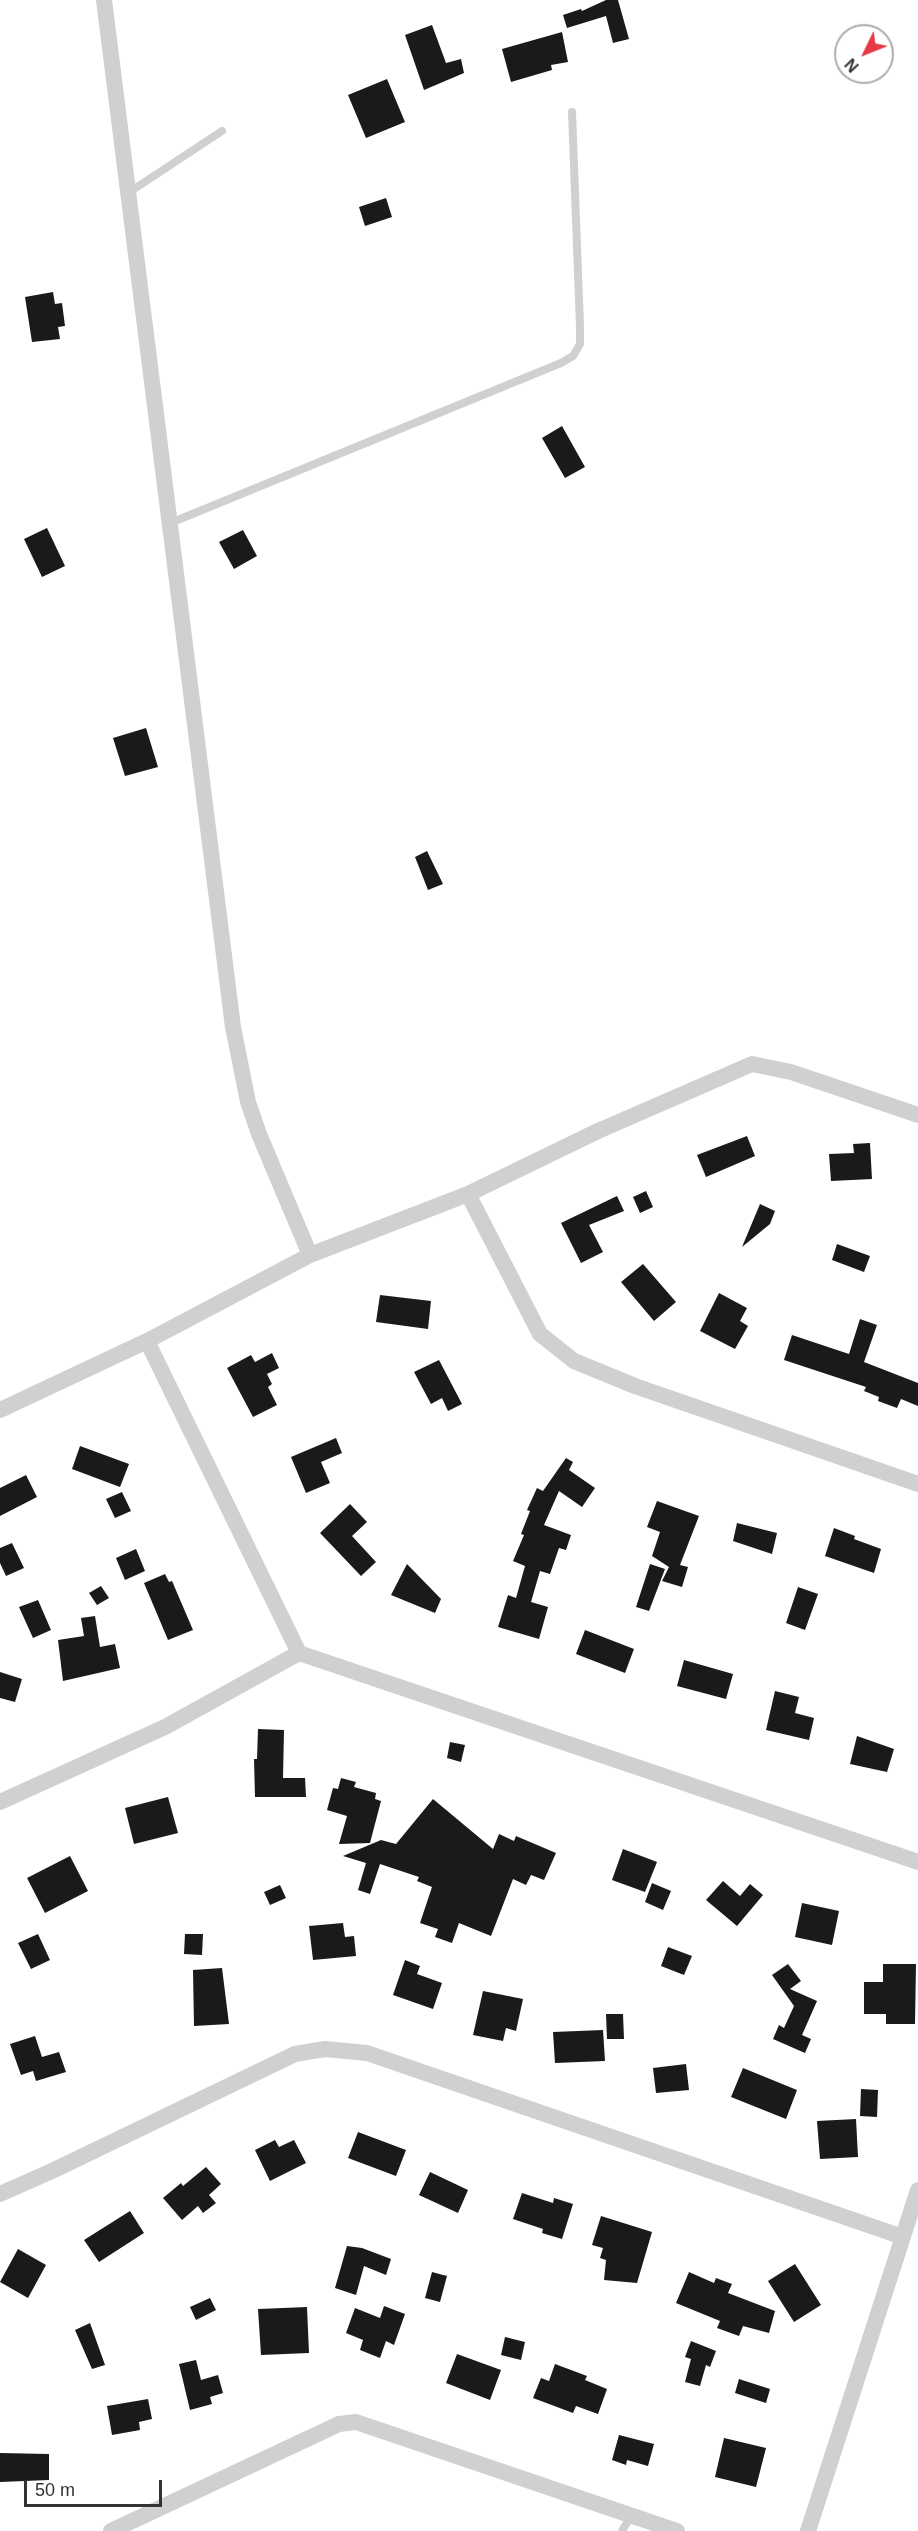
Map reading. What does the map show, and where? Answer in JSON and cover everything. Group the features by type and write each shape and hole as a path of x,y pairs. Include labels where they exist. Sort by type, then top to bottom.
{"street":[{"path":"104,0 168,524 233,1027 255,1123 310,1256"},
{"path":"0,1410 147,1341 310,1256 468,1194 598,1131 752,1064 791,1072 918,1115"},
{"path":"468,1194 540,1334 574,1361 647,1390 918,1484"},
{"path":"147,1341 299,1653 918,1862"},
{"path":"0,1802 165,1727 299,1653"},
{"path":"0,2194 295,2054 325,2049 367,2053 903,2237"},
{"path":"808,2531 918,2190"},
{"path":"111,2531 339,2424 356,2422 626,2524 677,2531"}],"lane":[{"path":"168,524 561,363 573,356 580,344 580,327 572,112"},
{"path":"128,193 222,131"}],"building":[{"path":"606,0 618,0 629,39 613,43 606,16 567,28 563,15 581,9 582,11"},
{"path":"432,25 446,63 461,59 464,73 424,90 405,35"},
{"path":"562,32 568,62 551,65 552,70 511,82 502,49"},
{"path":"387,79 405,122 366,138 348,95"},
{"path":"386,198 392,217 365,226 359,207"},
{"path":"53,292 55,304 62,303 65,326 58,327 60,339 32,342 25,297"},
{"path":"562,426 585,467 565,478 542,438"},
{"path":"47,528 65,566 42,577 24,539"},
{"path":"243,530 257,556 234,569 219,542"},
{"path":"146,728 158,767 125,776 113,738"},
{"path":"427,851 443,884 428,890 415,857"},
{"path":"747,1136 755,1156 706,1177 697,1155"},
{"path":"870,1143 872,1179 831,1181 829,1154 854,1153 853,1144"},
{"path":"646,1191 653,1207 640,1213 633,1197"},
{"path":"617,1196 624,1211 589,1225 603,1252 581,1263 561,1223"},
{"path":"760,1204 775,1211 770,1224 742,1247"},
{"path":"837,1244 870,1256 864,1272 832,1260"},
{"path":"643,1264 676,1302 654,1321 621,1282"},
{"path":"719,1293 747,1308 740,1321 748,1326 735,1349 700,1331"},
{"path":"380,1295 431,1301 428,1329 376,1322"},
{"path":"860,1319 877,1325 864,1362 918,1383 918,1406 901,1399 897,1408 878,1401 879,1397 864,1391 866,1387 784,1360 792,1335 849,1354"},
{"path":"272,1353 279,1368 267,1374 272,1384 268,1387 277,1405 253,1417 227,1368 251,1355 255,1362"},
{"path":"439,1360 462,1404 448,1411 442,1398 431,1404 414,1372"},
{"path":"336,1438 342,1453 321,1462 330,1483 306,1493 291,1457"},
{"path":"80,1446 129,1464 120,1487 72,1469"},
{"path":"566,1458 573,1462 569,1470 595,1488 582,1507 559,1491 544,1525 571,1535 566,1550 559,1548 550,1574 540,1571 531,1602 548,1607 539,1639 498,1627 508,1595 516,1598 525,1566 513,1561 524,1535 521,1534 530,1511 527,1510 537,1488 543,1491"},
{"path":"26,1475 37,1497 0,1516 0,1488"},
{"path":"122,1492 131,1511 115,1518 106,1499"},
{"path":"657,1501 699,1516 680,1565 688,1567 682,1587 662,1581 669,1567 652,1556 660,1532 647,1527"},
{"path":"350,1504 367,1522 352,1536 376,1562 361,1576 320,1533"},
{"path":"737,1523 777,1533 772,1554 733,1541"},
{"path":"834,1528 855,1536 854,1539 881,1549 874,1573 825,1556"},
{"path":"12,1543 24,1568 6,1576 0,1563 0,1548"},
{"path":"136,1549 145,1571 125,1580 116,1558"},
{"path":"407,1564 441,1599 435,1613 391,1595"},
{"path":"650,1564 665,1569 649,1611 636,1607"},
{"path":"165,1574 169,1582 172,1581 193,1630 168,1640 144,1583"},
{"path":"101,1586 109,1598 97,1605 89,1593"},
{"path":"798,1587 818,1594 805,1630 786,1623"},
{"path":"38,1600 51,1630 33,1638 19,1607"},
{"path":"95,1616 100,1647 115,1644 120,1668 63,1681 58,1640 84,1636 81,1618"},
{"path":"585,1630 634,1649 625,1673 576,1654"},
{"path":"684,1660 733,1674 726,1699 677,1686"},
{"path":"0,1672 22,1679 15,1702 0,1698"},
{"path":"775,1691 799,1697 795,1713 814,1718 809,1740 766,1730"},
{"path":"258,1729 284,1730 283,1778 305,1778 306,1797 255,1797 254,1759 257,1759"},
{"path":"857,1736 894,1749 887,1772 850,1764"},
{"path":"450,1742 465,1745 461,1762 447,1758"},
{"path":"341,1778 356,1782 354,1787 376,1793 375,1799 381,1801 370,1843 339,1844 347,1816 327,1810 333,1788 338,1789"},
{"path":"168,1797 178,1833 134,1844 125,1808"},
{"path":"433,1799 493,1849 499,1834 514,1841 516,1836 556,1853 544,1880 531,1875 526,1885 513,1879 491,1936 459,1923 452,1943 435,1937 438,1929 420,1923 432,1887 417,1881 419,1877 380,1864 370,1894 358,1890 366,1863 343,1856 381,1840 396,1844"},
{"path":"623,1849 657,1862 645,1892 612,1880"},
{"path":"70,1856 88,1891 45,1913 27,1878"},
{"path":"723,1881 740,1896 750,1884 763,1895 737,1926 706,1900"},
{"path":"652,1883 671,1891 663,1910 645,1902"},
{"path":"280,1885 286,1898 270,1905 264,1892"},
{"path":"802,1903 839,1911 832,1945 795,1937"},
{"path":"343,1923 345,1937 354,1936 356,1956 313,1960 309,1926"},
{"path":"38,1934 50,1960 31,1969 18,1943"},
{"path":"185,1934 203,1934 202,1955 184,1954"},
{"path":"668,1947 692,1956 684,1975 661,1966"},
{"path":"405,1960 420,1966 417,1974 442,1983 433,2009 393,1995"},
{"path":"788,1964 801,1981 790,1989 817,2001 802,2035 811,2039 805,2053 773,2039 779,2025 784,2028 794,2006 772,1975"},
{"path":"883,1964 916,1964 915,2024 886,2024 886,2014 864,2014 864,1982 883,1982"},
{"path":"222,1968 229,2024 194,2026 193,1970"},
{"path":"483,1991 523,1999 516,2031 506,2028 503,2041 473,2035"},
{"path":"606,2014 623,2014 624,2039 607,2039"},
{"path":"603,2030 605,2061 555,2063 553,2032"},
{"path":"35,2036 42,2057 59,2052 66,2072 36,2081 33,2071 21,2075 10,2044"},
{"path":"686,2064 689,2090 656,2093 653,2068"},
{"path":"743,2068 797,2090 786,2119 731,2097"},
{"path":"861,2089 878,2090 877,2117 860,2116"},
{"path":"856,2119 858,2157 820,2159 817,2121"},
{"path":"358,2132 406,2150 396,2176 348,2158"},
{"path":"275,2140 279,2147 294,2140 306,2163 270,2181 255,2150"},
{"path":"206,2167 221,2184 209,2195 216,2203 203,2213 198,2206 182,2220 163,2198 181,2183 183,2186"},
{"path":"430,2172 468,2190 458,2213 419,2195"},
{"path":"522,2193 553,2203 554,2198 573,2204 562,2239 542,2233 543,2229 513,2219"},
{"path":"130,2211 144,2233 99,2262 84,2240"},
{"path":"601,2216 652,2232 637,2283 604,2280 606,2260 600,2258 603,2248 592,2245"},
{"path":"347,2246 362,2248 391,2259 386,2275 364,2266 356,2295 335,2288"},
{"path":"18,2249 46,2265 28,2298 0,2282"},
{"path":"795,2264 821,2305 794,2322 768,2281"},
{"path":"432,2272 447,2276 440,2302 425,2298"},
{"path":"689,2272 714,2283 716,2278 732,2284 728,2293 775,2311 769,2333 743,2326 739,2336 717,2328 720,2321 676,2303"},
{"path":"210,2298 216,2310 196,2320 190,2307"},
{"path":"384,2306 405,2314 394,2345 386,2341 380,2358 360,2350 363,2340 346,2333 355,2308 380,2318"},
{"path":"307,2307 309,2353 261,2355 258,2309"},
{"path":"90,2323 105,2365 92,2369 75,2330"},
{"path":"505,2337 525,2342 521,2360 501,2355"},
{"path":"691,2341 716,2351 710,2367 706,2365 700,2386 685,2382 691,2359 685,2357"},
{"path":"457,2354 501,2370 490,2400 446,2383"},
{"path":"196,2360 201,2380 218,2375 223,2393 210,2397 212,2404 190,2410 179,2364"},
{"path":"555,2364 587,2376 585,2380 607,2389 598,2414 576,2406 573,2413 533,2398 541,2378 549,2381"},
{"path":"739,2379 770,2389 766,2403 735,2393"},
{"path":"148,2399 152,2419 139,2422 140,2430 112,2435 107,2406"},
{"path":"619,2435 654,2444 648,2466 627,2460 626,2465 612,2460"},
{"path":"724,2438 766,2448 756,2487 715,2477"},
{"path":"0,2453 49,2454 49,2480 0,2482"}]}
